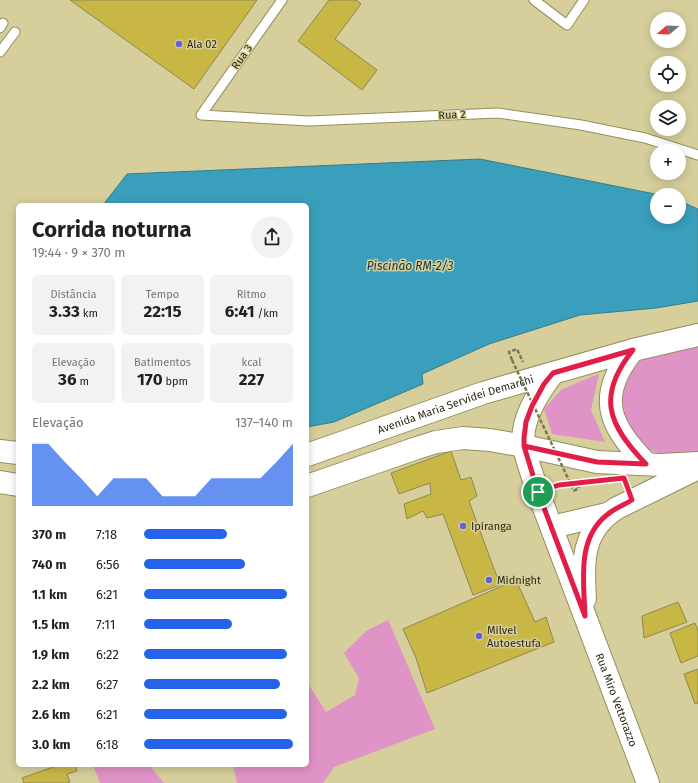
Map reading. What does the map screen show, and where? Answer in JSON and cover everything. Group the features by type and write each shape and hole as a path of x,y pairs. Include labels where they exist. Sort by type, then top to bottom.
{"main road":[{"name":"Avenida Maria Servidei Demarchi","path":"309,454 483,393 633,350 698,335"},
{"path":"633,350 619,369 614,380 611,407 612,415 622,436 646,464"},
{"path":"524,446 524,433 532,406 553,373"},
{"path":"309,485 404,452 444,441 474,438 524,446 597,462 676,465 698,463"},
{"name":"Rua Miro Vettorazzo","path":"524,446 538,492 648,783"},
{"path":"0,451 16,453"},
{"name":"Rua Miro Vettorazzo","path":"585,616 585,550 593,531 607,514 632,500 698,468"},
{"path":"0,482 16,485"},
{"path":"552,527 607,514"}],"lane":[{"name":"Rua 3","path":"201,115 282,0"},
{"path":"534,0 567,25 584,0"},
{"path":"0,52 15,32"},
{"name":"Rua 2","path":"201,115 309,122 498,113 581,125 646,138 698,155"}],"path":[{"path":"521,357 517,349 509,352 574,491 579,488 577,482"},
{"path":"538,492 559,485 597,481"}],"shaded area":[{"path":"698,344 698,454 663,455 648,449 640,442 625,422 620,400 628,374 638,362 653,355"},
{"path":"599,374 591,410 605,442 552,434 544,409 561,390"},
{"path":"388,620 435,729 334,767 323,783 237,783 233,767 309,767 309,685 326,712 355,695 359,678 344,653 366,631"},
{"path":"94,767 151,767 164,783 100,783"}],"water":[{"name":"Piscinão RM-2/3","path":"480,159 650,193 650,224 686,224 686,204 698,209 698,301 656,308 580,315 489,344 422,374 423,384 334,422 309,427 309,203 105,203 127,174"}],"building":[{"name":"Ala 02","path":"70,0 257,0 194,89"},
{"path":"329,0 356,0 361,4 335,39 377,70 362,90 298,41"},
{"name":"Ipiranga","path":"451,451 461,480 471,477 477,496 469,501 500,585 473,595 443,514 427,518 423,511 407,519 404,504 431,494 430,483 399,494 391,473"},
{"name":"Milvel Autoestufa","path":"516,580 535,622 546,617 554,642 427,693 416,658 403,629"},
{"path":"678,602 687,622 644,638 642,616"},
{"path":"695,623 698,631 698,656 681,663 670,633"},
{"path":"698,669 698,703 695,704 684,674"},
{"path":"53,767 76,767 77,771 67,774 70,782 66,783 24,783 22,778"}],"place":[{"name":"Ala 02","path":"179,44"},
{"name":"Ipiranga","path":"463,526"},
{"name":"Midnight","path":"489,580"},
{"name":"Milvel Autoestufa","path":"479,636"}],"route":[{"path":"538,492 524,446 573,458 597,462 646,464 630,447 620,433 615,424 611,407 614,380 624,361 633,350 553,373 544,384 532,406 526,422 524,433 524,446 528,463 538,492 559,485 577,482 624,478 632,500 607,514 596,526 587,543 584,559 585,616 538,492"}]}
